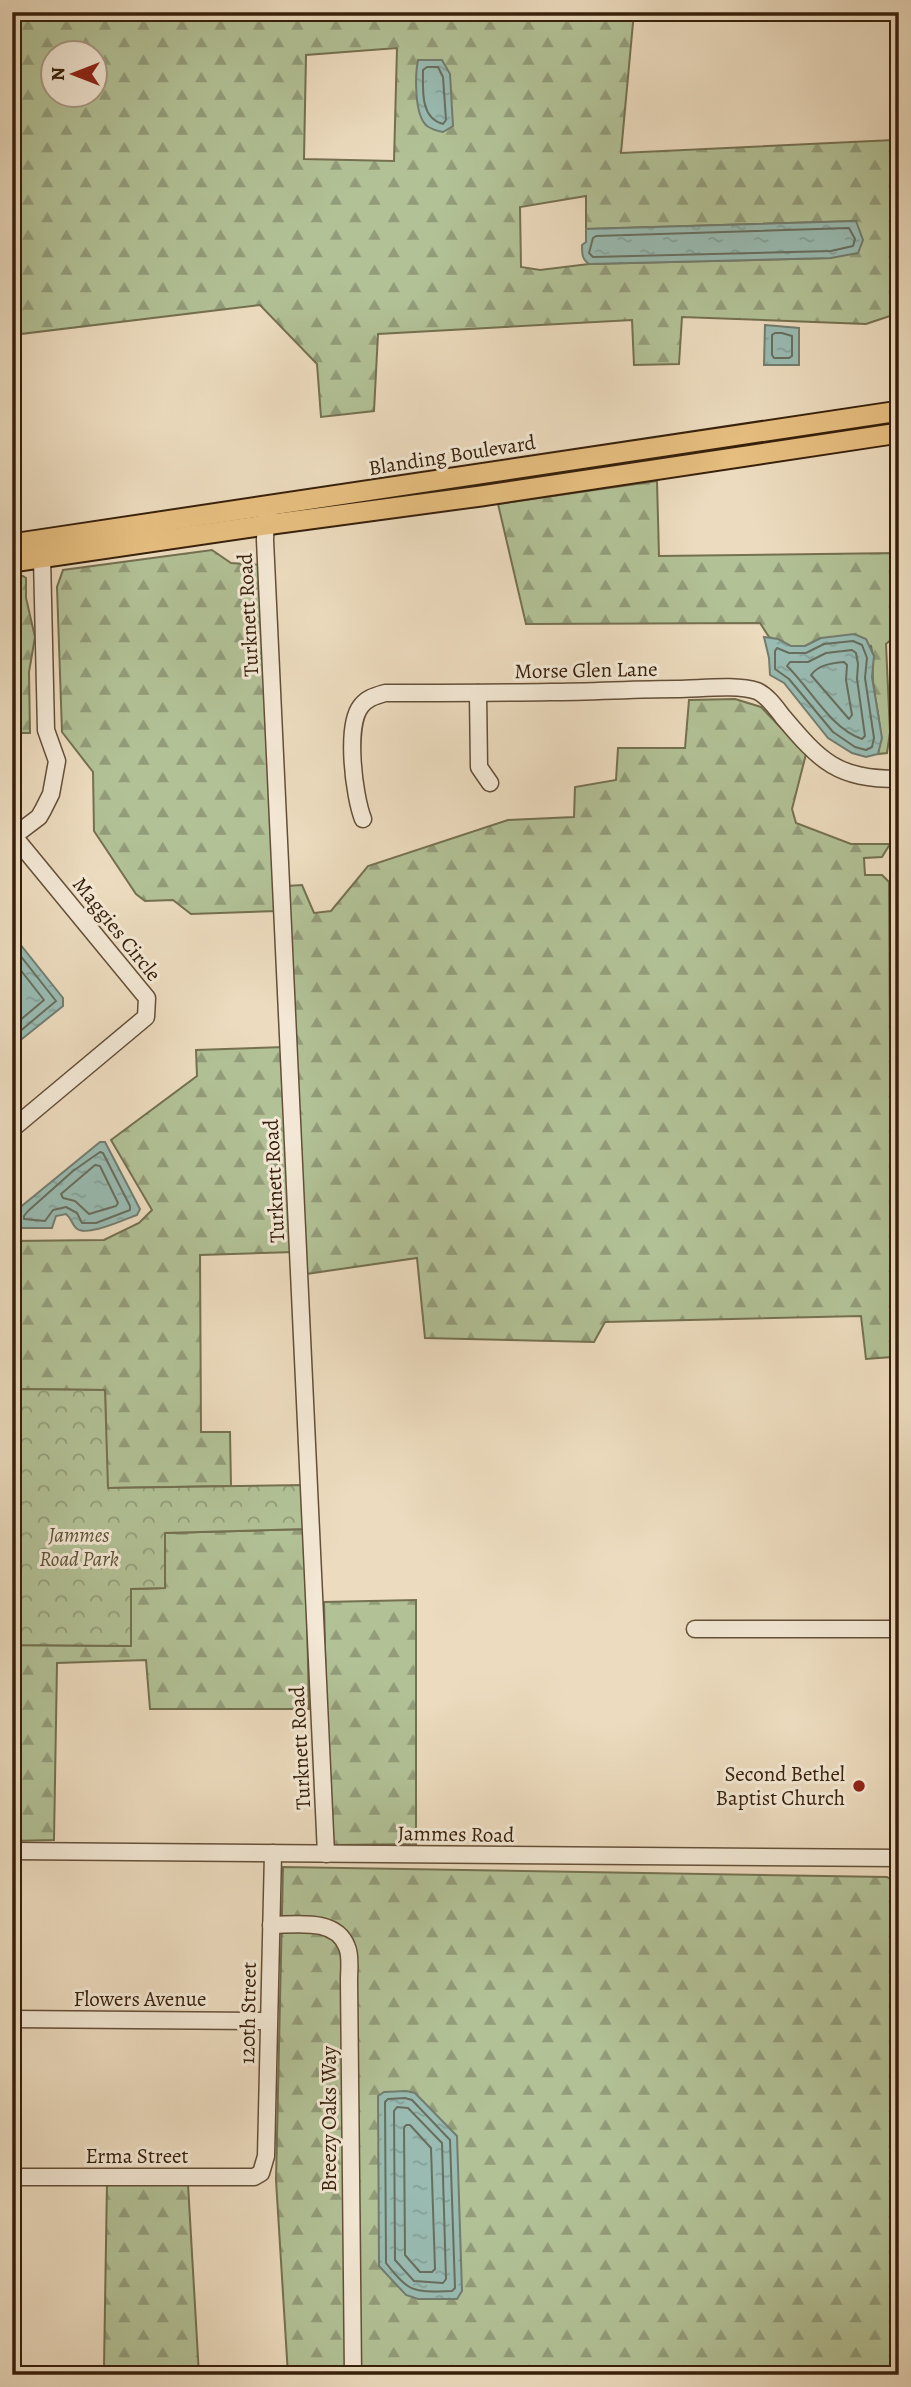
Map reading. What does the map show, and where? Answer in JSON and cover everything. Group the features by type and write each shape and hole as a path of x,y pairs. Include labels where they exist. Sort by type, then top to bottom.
{"main road":[{"name":"Blanding Boulevard","path":"12,561 42,558 477,474 899,411"},
{"name":"Blanding Boulevard","path":"12,544 91,533 481,496 899,433"},
{"path":"691,442 694,464"},
{"path":"477,474 481,496"},
{"path":"42,558 58,545 91,533"},
{"path":"12,561 34,551 47,539"}],"street":[{"name":"Turknett Road","path":"266,516 326,1854"},
{"path":"13,835 38,817 43,810 51,794 57,761 47,730 42,558"},
{"name":"Morse Glen Lane","path":"363,819 356,800 352,731 354,718 371,697 385,693 641,689 757,691 768,699 825,762 856,775 899,779"},
{"path":"478,693 479,767 490,783"},
{"name":"Maggies Circle","path":"12,1129 146,1017 148,1007 147,998 13,835"},
{"path":"695,1629 899,1629"},
{"name":"Jammes Road","path":"12,1851 899,1858"},
{"name":"120th Street","path":"261,2173 266,2157 273,1853"},
{"name":"Breezy Oaks Way","path":"271,1925 322,1925 335,1932 347,1946 353,2375"},
{"name":"Flowers Avenue","path":"12,2019 268,2021"},
{"name":"Erma Street","path":"12,2177 247,2177 261,2173"},
{"path":"383,2375 473,2375"}],"green space":[{"path":"12,12 216,15 265,12 634,12 621,153 893,140 896,314 866,324 682,317 679,364 634,365 632,320 378,334 374,411 321,417 317,364 260,305 12,335","holes":["397,48 394,161 304,159 306,55","586,196 586,229 856,221 831,258 589,264 540,270 521,267 520,207"]},
{"path":"657,481 659,556 897,553 898,634 886,644 890,732 887,753 878,754 880,726 871,646 821,638 805,646 790,646 769,637 760,623 526,624 498,504"},
{"path":"212,550 231,563 261,565 277,911 191,914 173,900 145,901 136,894 94,831 93,772 62,732 57,587 63,570"},
{"path":"12,577 26,578 26,598 35,637 29,672 30,733 12,733"},
{"path":"735,699 761,707 806,754 792,809 796,823 851,844 890,844 882,857 864,858 865,875 882,875 889,882 892,1357 866,1359 861,1316 605,1322 594,1342 425,1338 417,1258 306,1274 287,886 302,885 314,913 331,911 368,866 508,820 574,817 575,787 616,780 618,748 685,748 689,700"},
{"path":"284,1047 294,1252 200,1255 201,1432 230,1432 231,1486 107,1488 105,1390 12,1389 12,1241 104,1240 139,1223 152,1210 111,1140 197,1076 196,1050"},
{"name":"Jammes Road Park","path":"12,1389 105,1390 108,1488 304,1485 305,1529 165,1533 165,1588 131,1589 131,1646 12,1645"},
{"path":"305,1529 309,1709 150,1709 146,1660 57,1663 54,1840 12,1841 12,1645 131,1646 131,1589 165,1588 165,1533"},
{"path":"416,1600 416,1844 334,1845 329,1827 324,1602"},
{"path":"283,1867 887,1877 895,1882 899,2375 288,2375 276,2180"},
{"path":"107,2182 188,2184 199,2375 97,2375 104,2367"}],"water":[{"path":"418,60 442,60 450,74 453,126 443,132 427,126 420,113 416,85"},
{"path":"856,221 863,240 858,253 831,258 589,264 582,254 586,229"},
{"path":"765,325 799,328 799,365 764,365"},
{"path":"854,634 866,639 874,656 872,677 882,738 878,754 866,757 852,753 828,738 784,683 770,675 764,637 778,639 791,646 805,646 821,638"},
{"path":"12,934 63,998 63,1006 12,1047"},
{"path":"100,1142 105,1142 140,1209 137,1215 88,1231 76,1228 66,1214 56,1216 52,1228 12,1228 12,1214"},
{"path":"384,2092 415,2093 457,2136 462,2291 457,2299 418,2299 406,2295 379,2266 378,2096"}],"place":[{"name":"Second Bethel Baptist Church","path":"859,1786"}]}
